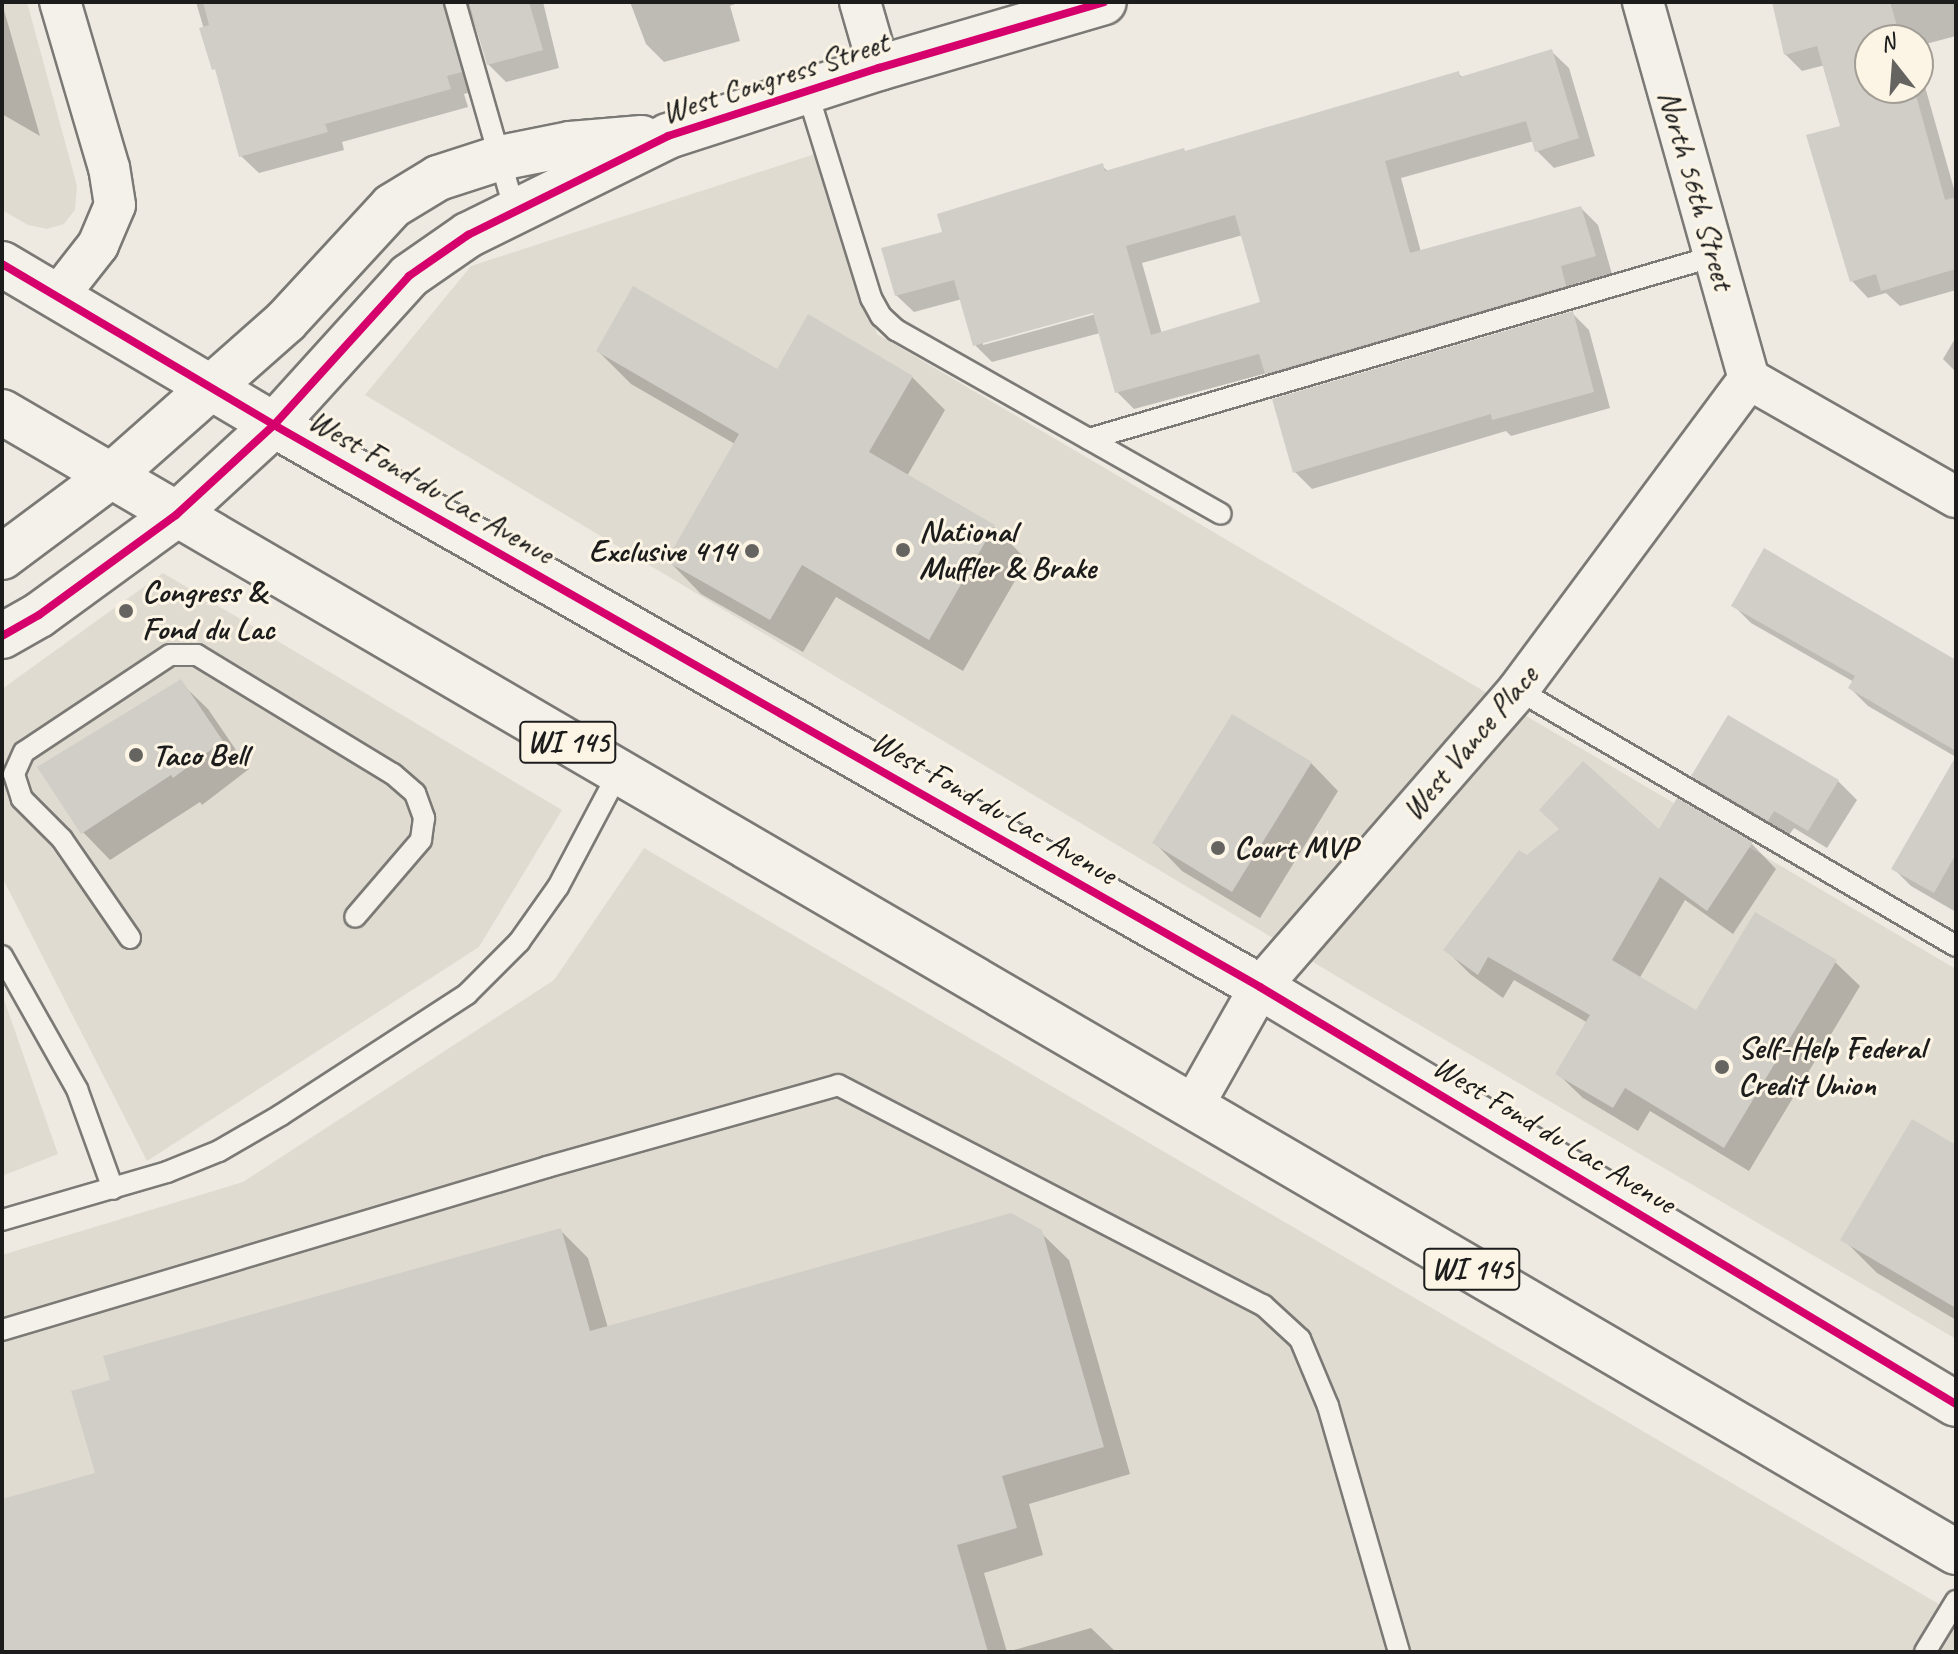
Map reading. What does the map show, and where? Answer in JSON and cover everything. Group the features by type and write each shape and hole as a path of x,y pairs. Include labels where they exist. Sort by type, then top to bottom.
{"main road":[{"name":"West Congress Street","path":"2,636 39,615 176,515 274,425 409,276 435,255 515,211 668,136 879,68 1104,2"},
{"name":"West Congress Street","path":"2,557 112,475 286,321 392,206 438,178 500,158 570,144 668,136"},
{"name":"West Fond du Lac Avenue","path":"2,264 274,425 1260,987 1956,1404"},
{"name":"WI 145","path":"2,412 1956,1552"}],"street":[{"path":"58,296 98,245 115,205 109,168 60,2"},
{"path":"860,2 879,68"},
{"name":"North 56th Street","path":"1643,2 1749,379"},
{"path":"1749,379 1956,497"},
{"name":"West Vance Place","path":"1193,1106 1260,987 1518,690 1749,379"}],"lane":[{"path":"455,2 515,211"},
{"path":"807,91 871,298 881,316 896,330 1221,514"},
{"path":"1089,439 1715,256"},
{"path":"130,938 62,839 22,799 14,774 24,752 170,655 197,655 393,774 415,793 424,818 421,840 355,917"},
{"path":"1518,690 1956,946"},
{"path":"2,1220 113,1189 219,1151 281,1115 467,994 519,942 558,887 619,772"},
{"path":"2,956 77,1089 113,1189"},
{"path":"2,1330 547,1167 838,1085 1263,1305 1300,1339 1328,1406 1399,1652"},
{"path":"1925,1652 1956,1601"}],"shaded area":[{"path":"2,2 27,2 77,186 75,210 64,224 47,229 28,225 2,210"},
{"path":"821,152 877,334 1956,969 1956,1339 1358,989 365,395 471,266"},
{"path":"163,573 562,810 479,947 147,1161 2,877 2,689"},
{"path":"644,848 1956,1614 1956,1652 2,1652 2,1255 243,1182 554,980"},
{"path":"2,994 58,1154 2,1176"}],"building":[{"path":"203,2 442,2 462,72 447,76 451,89 325,124 328,132 239,157 215,69 212,70 199,28 209,25"},
{"path":"469,2 529,2 543,50 487,65"},
{"path":"1772,2 1890,2 1896,24 1854,24 1854,104 1918,104 1945,200 1956,197 1956,269 1881,291 1876,274 1850,282 1806,135 1840,126 1817,46 1784,55"},
{"path":"1552,49 1579,138 1535,152 1526,121 1385,161 1410,253 1581,206 1596,256 1561,266 1566,286 1265,374 1259,354 1115,393 1093,313 973,346 954,280 895,296 881,248 942,232 937,214 1103,163 1105,171 1184,148 1185,151 1459,71 1460,77","holes":["1235,215 1260,302 1151,335 1126,246"]},
{"path":"633,286 777,369 808,314 913,376 869,452 995,525 929,640 802,565 770,620 666,561 739,434 596,351"},
{"path":"1573,311 1594,392 1492,420 1491,414 1293,473 1272,399"},
{"path":"1764,548 1956,660 1956,751 1848,688 1855,676 1731,606"},
{"name":"Taco Bell","path":"181,679 223,741 173,778 171,775 81,834 37,767"},
{"path":"1232,714 1312,762 1232,892 1152,843"},
{"path":"1728,715 1839,780 1808,831 1774,811 1768,821 1691,776"},
{"path":"1956,756 1956,854 1934,893 1891,869"},
{"path":"1583,761 1659,829 1677,798 1753,842 1707,911 1660,877 1612,960 1696,1010 1755,912 1837,960 1724,1148 1625,1088 1613,1108 1555,1074 1590,1015 1488,957 1478,975 1443,950 1519,850 1527,855 1559,829 1539,810"},
{"path":"1912,1119 1956,1145 1956,1308 1840,1240"},
{"path":"1011,1213 1042,1230 1104,1447 1002,1476 1017,1528 957,1545 988,1652 2,1652 2,1499 95,1473 71,1391 110,1380 103,1356 561,1228 590,1331"}],"cycle path":[{"path":"2,636 39,615 176,515 274,425 409,276 468,235 668,136 879,68 1104,2"},
{"path":"2,264 274,425 1260,987 1956,1404"}],"place":[{"name":"National Muffler & Brake","path":"903,550"},
{"name":"Exclusive 414","path":"752,551"},
{"name":"Congress & Fond du Lac","path":"126,611"},
{"name":"Taco Bell","path":"136,755"},
{"name":"Court MVP","path":"1218,848"},
{"name":"Self-Help Federal Credit Union","path":"1722,1067"}]}
